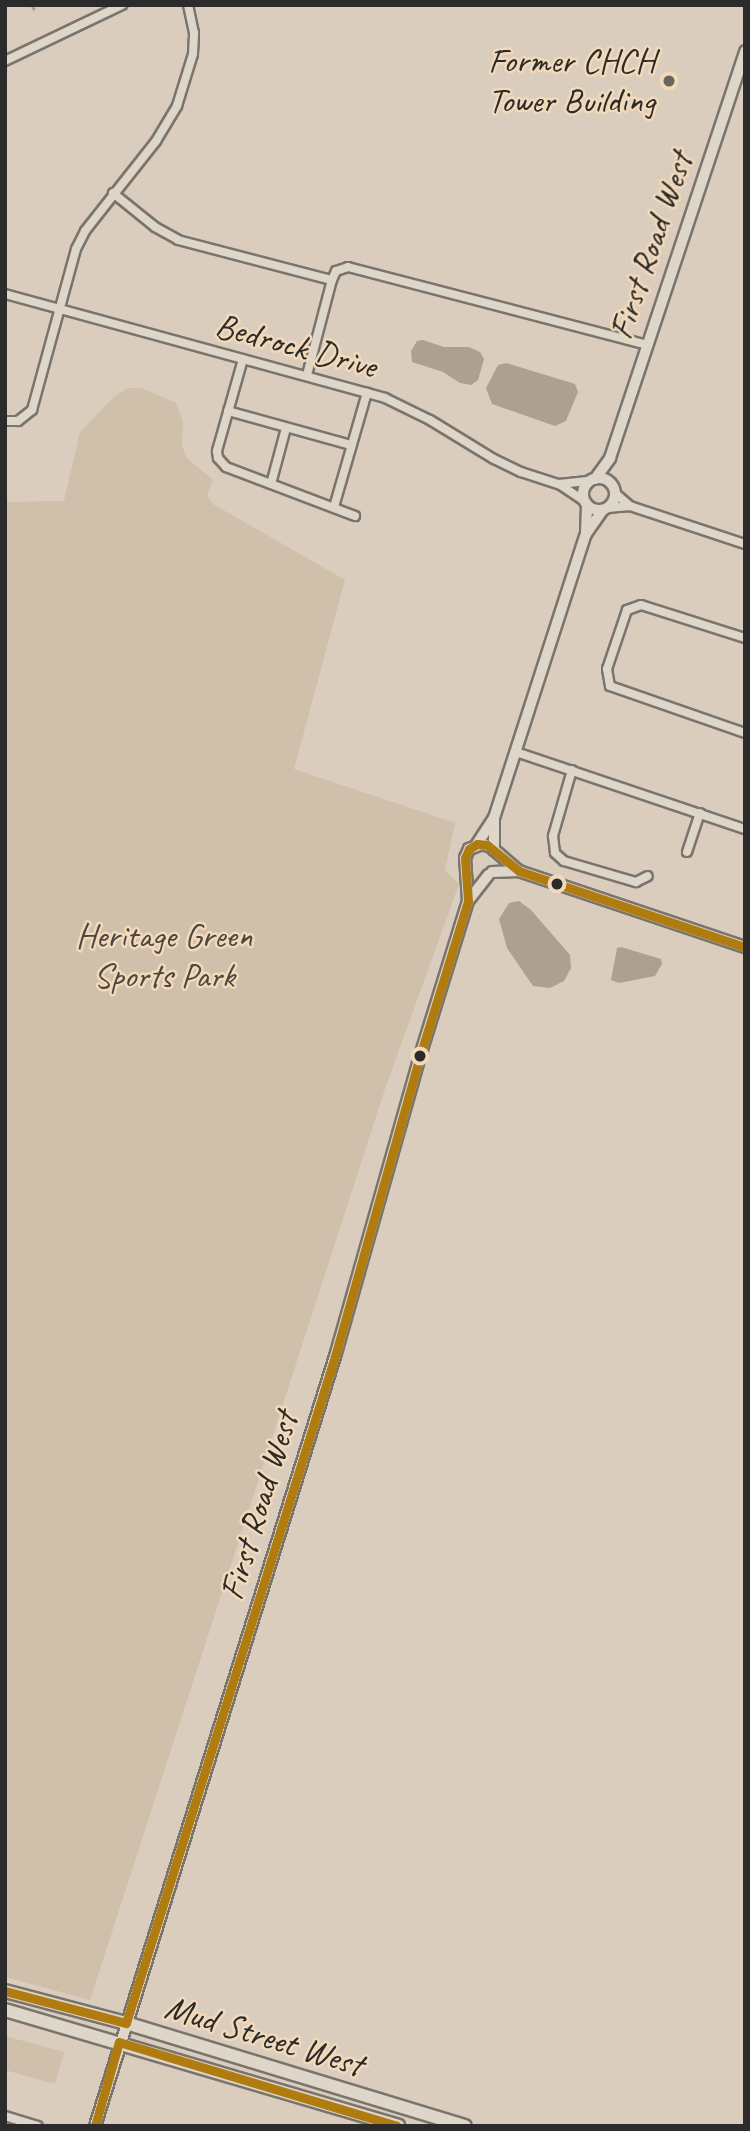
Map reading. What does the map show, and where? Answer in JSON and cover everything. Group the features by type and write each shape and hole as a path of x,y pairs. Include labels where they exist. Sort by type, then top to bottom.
{"main road":[{"name":"Mud Street West","path":"5,1991 126,2023 464,2126"},
{"name":"Mud Street West","path":"5,2010 398,2126"}],"street":[{"path":"5,61 122,5"},
{"path":"5,421 18,421 32,411 62,311 76,249 85,231 164,130 182,94 193,54 194,33 188,5"},
{"name":"First Road West","path":"477,844 494,818 586,534 586,503 583,490 610,458 745,51"},
{"path":"113,193 155,228 178,240 332,281"},
{"path":"307,375 336,271 356,267 647,345"},
{"name":"Bedrock Drive","path":"5,294 368,393 430,420 521,472 559,484 586,503"},
{"path":"243,359 216,451 218,458 226,467 355,516"},
{"path":"334,507 368,393"},
{"path":"228,411 351,445"},
{"path":"271,484 286,428"},
{"name":"First Road West","path":"586,534 605,509 613,488 610,458"},
{"path":"592,480 613,488 630,506"},
{"name":"Bedrock Drive","path":"559,484 592,480"},
{"path":"586,503 605,509 630,506 745,544"},
{"path":"745,638 641,605 627,610 607,668 610,686 745,733"},
{"path":"516,752 745,829"},
{"path":"572,771 553,836 555,853 564,861 636,881 648,876"},
{"path":"687,852 700,813"},
{"name":"First Road West","path":"494,818 496,852"},
{"path":"519,871 478,876 467,867 467,853 477,844 487,845 519,871 745,947"},
{"path":"490,873 497,864 496,852"},
{"name":"First Road West","path":"95,2126 336,1353 420,1056 468,901 467,867"},
{"name":"First Road West","path":"468,901 490,873"},
{"path":"5,2116 37,2126"}],"green space":[{"name":"Heritage Green Sports Park","path":"128,388 141,388 176,403 183,421 182,446 187,458 213,480 207,495 213,504 345,580 294,769 455,823 445,870 459,884 385,1089 90,2000 5,1977 5,502 64,501 80,432 116,395"},
{"path":"5,2036 64,2052 55,2084 5,2070"}],"shaded area":[{"path":"423,340 444,347 469,347 480,352 484,359 478,380 471,385 460,383 443,372 412,362 411,351 417,341"},
{"path":"506,363 575,384 578,392 566,421 555,426 492,404 486,388 498,365"},
{"path":"519,901 531,910 570,955 571,968 564,981 550,988 533,986 507,948 499,919 509,903"},
{"path":"617,948 661,959 662,964 655,976 619,983 611,980"}],"waterway":[{"path":"32,5 34,9"}],"transit line":[{"path":"5,1991 126,2023 336,1353 420,1056 468,901 465,858 469,849 477,844 487,845 519,871 745,947"},
{"path":"95,2126 119,2042 397,2126"}],"place":[{"name":"Former CHCH Tower Building","path":"669,81"}]}
